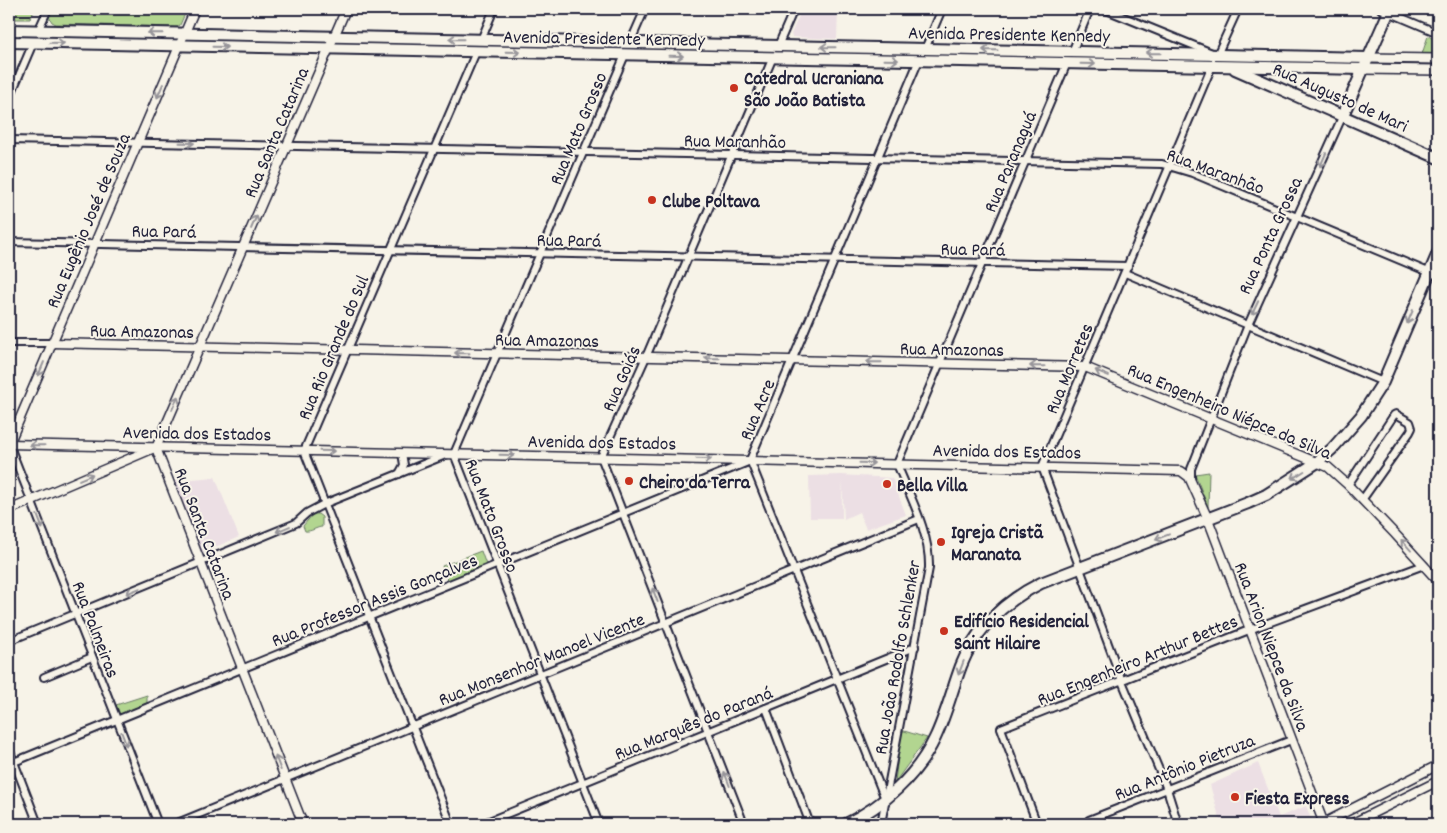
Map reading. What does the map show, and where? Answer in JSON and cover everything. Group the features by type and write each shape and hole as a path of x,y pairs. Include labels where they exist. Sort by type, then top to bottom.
{"main road":[{"name":"Rua Ponta Grossa","path":"1342,116 1368,58 1386,10"},
{"name":"Avenida Presidente Kennedy","path":"9,30 1438,59"},
{"path":"254,47 250,44 250,40 252,36 256,35"},
{"name":"Avenida Presidente Kennedy","path":"9,42 1230,66"},
{"path":"700,56 701,48 704,44"},
{"path":"961,49 961,61"},
{"path":"1254,56 1254,72 1363,69 1438,70"},
{"name":"Rua Augusto de Mari","path":"1230,66 1254,72 1342,116 1438,158"},
{"path":"846,824 864,815 885,800 911,774 928,751 939,728 965,658 985,626 1003,606 1041,583 1266,495 1316,463 1332,449 1361,416 1383,382 1434,274 1438,253"}],"street":[{"path":"38,30 48,9"},
{"name":"Rua Eugênio José de Souza","path":"9,444 195,9"},
{"name":"Rua Santa Catarina","path":"303,824 156,448 346,9"},
{"path":"481,40 494,9"},
{"path":"630,43 645,9"},
{"path":"778,46 794,9"},
{"path":"925,49 942,9"},
{"path":"1072,52 1090,9"},
{"path":"1104,9 1217,55 1238,9"},
{"path":"1386,10 1438,33"},
{"path":"1175,39 1178,48 1176,54"},
{"path":"9,99 32,43"},
{"name":"Rua Rio Grande do Sul","path":"304,451 476,52"},
{"name":"Rua Mato Grosso","path":"599,824 451,454 497,354 625,55"},
{"name":"Rua Goiás","path":"601,457 646,357 773,58"},
{"name":"Rua Acre","path":"885,800 750,460 919,60"},
{"name":"Rua Paranaguá","path":"897,464 1067,63"},
{"name":"Rua Morretes","path":"1042,467 1212,66"},
{"name":"Rua Ponta Grossa","path":"1191,480 1191,469 1248,325 1342,116"},
{"name":"Rua Maranhão","path":"9,140 288,144 878,159 1148,163 1171,166 1434,274"},
{"name":"Rua Pará","path":"9,242 982,263 1126,270 1248,325 1383,382"},
{"name":"Rua Amazonas","path":"9,343 1085,367"},
{"name":"Rua Engenheiro Niépce da Silva","path":"1085,367 1331,469 1438,581"},
{"path":"1348,485 1394,415 1396,414 1410,422 1412,428 1410,432 1362,500"},
{"name":"Avenida dos Estados","path":"9,444 1178,470 1187,474 1191,480"},
{"name":"Rua Palmeiras","path":"9,444 158,824"},
{"path":"9,510 156,448"},
{"path":"304,451 451,824"},
{"path":"398,475 404,464 402,453"},
{"path":"9,642 296,523 307,513 324,504 451,454"},
{"path":"601,457 744,824"},
{"name":"Rua Professor Assis Gonçalves","path":"11,763 750,460"},
{"name":"Rua João Rodolfo Schlenker","path":"881,824 929,568 929,550 897,464"},
{"path":"1042,467 1122,681 1167,789 1178,824"},
{"name":"Rua Arion Niepce da Silva","path":"1191,480 1208,519 1323,824"},
{"name":"Rua Monsenhor Manoel Vicente","path":"176,824 919,519"},
{"name":"Rua Engenheiro Arthur Bettes","path":"1037,824 1001,728 1249,630 1424,565"},
{"name":"Rua Marquês do Paraná","path":"482,824 915,647"},
{"path":"44,677 92,657"},
{"path":"766,708 810,824"},
{"name":"Rua Antônio Pietruza","path":"1088,820 1291,740"},
{"path":"9,749 11,763 38,824"},
{"path":"1323,824 1438,765"},
{"path":"1350,824 1438,781"}],"shaded area":[{"path":"802,9 838,9 837,39 792,37 791,34"},
{"path":"841,475 892,478 906,515 866,529 859,512 844,519 842,481 842,518 810,518 809,476"},
{"path":"215,477 239,537 201,553 170,481"},
{"path":"1258,763 1279,817 1306,806 1313,824 1221,824 1210,785"}],"green space":[{"path":"9,9 35,9 30,19 9,19"},
{"path":"52,9 187,9 180,25 177,27 56,24 49,17"},
{"path":"1428,36 1438,41 1438,55 1422,54"},
{"path":"1209,472 1208,507 1195,474"},
{"path":"313,514 318,514 322,517 322,527 305,531 303,526"},
{"path":"481,551 486,565 447,580 442,566"},
{"path":"147,695 147,703 119,715 116,705"},
{"path":"901,730 927,738 895,782"}],"place":[{"name":"Catedral Ucraniana São João Batista","path":"734,88"},
{"name":"Clube Poltava","path":"652,200"},
{"name":"Cheiro da Terra","path":"629,481"},
{"name":"Bella Villa","path":"887,484"},
{"name":"Igreja Cristã Maranata","path":"941,542"},
{"name":"Edifício Residencial Saint Hilaire","path":"944,631"},
{"name":"Fiesta Express","path":"1235,797"}]}
